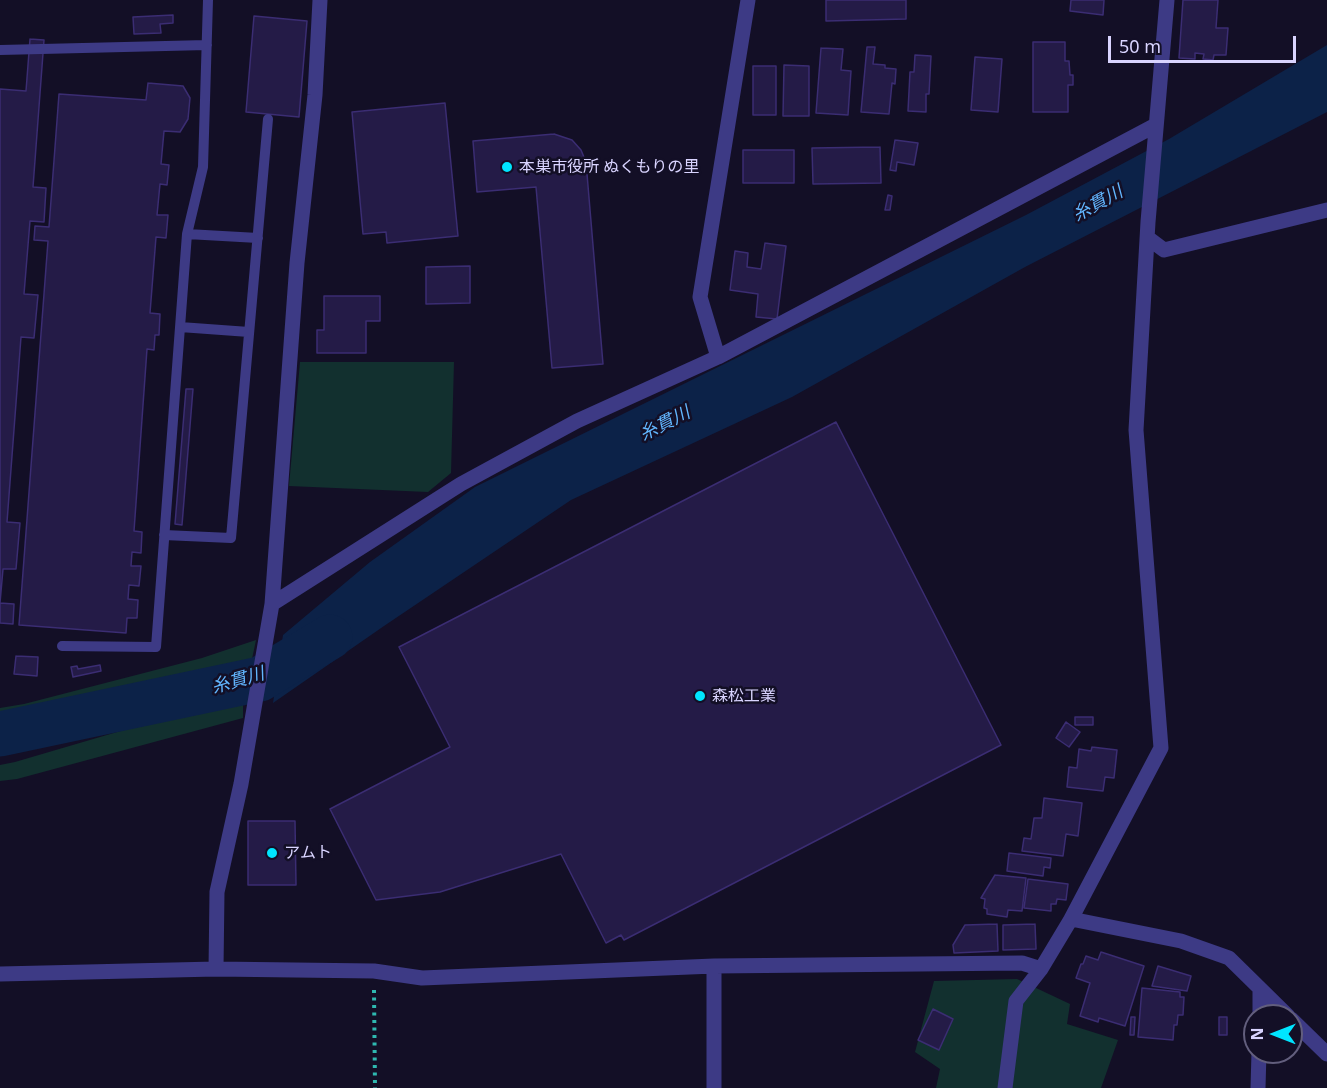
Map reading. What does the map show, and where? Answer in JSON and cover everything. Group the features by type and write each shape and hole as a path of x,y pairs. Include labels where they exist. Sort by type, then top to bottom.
{"street":[{"path":"216,969 216,892 241,784 272,604 297,263 315,95 320,0"},
{"path":"718,357 700,297 748,0"},
{"path":"1005,1088 1016,1001 1041,969 1071,919 1161,748 1136,430 1155,133 1167,0"},
{"path":"272,604 471,478 577,421 718,357 1155,133"},
{"path":"1148,238 1164,250 1327,210"},
{"path":"1071,919 1181,941 1228,958 1276,1004"},
{"path":"0,974 216,969 374,972 422,978 714,966 1022,963 1041,969"},
{"path":"714,966 714,1088"},
{"path":"1260,989 1260,1004"},
{"path":"1303,1030 1327,1054"},
{"path":"1258,1088 1259,1064"}],"lane":[{"path":"62,646 156,647 187,234 203,167 208,0"},
{"path":"0,50 207,45"},
{"path":"164,535 231,538 268,119"},
{"path":"187,234 258,238"},
{"path":"180,327 249,332"}],"path":[{"path":"374,972 375,1088"}],"green space":[{"path":"300,362 454,362 451,473 428,492 289,486"},
{"path":"256,640 252,659 141,692 0,724 0,708 24,704 202,658"},
{"path":"243,695 243,718 17,779 0,781 0,765"},
{"path":"1017,979 1070,1004 1067,1024 1118,1040 1101,1088 936,1088 940,1069 915,1052 934,981"}],"water":[{"path":"1327,45 1327,112 1025,267 792,397 571,500 273,703 283,635 370,562 475,487 1026,215 1169,139"}],"building":[{"path":"826,0 906,0 906,19 826,21"},
{"path":"1071,0 1104,0 1103,15 1070,11"},
{"path":"1183,0 1218,0 1216,28 1228,28 1226,55 1214,55 1213,60 1203,59 1204,54 1195,53 1195,59 1179,58"},
{"path":"173,15 173,23 160,24 161,33 134,34 133,17"},
{"path":"254,16 307,21 299,117 246,112"},
{"path":"30,39 44,40 33,187 46,188 44,222 30,221 24,294 38,295 34,338 21,337 7,522 20,523 16,569 3,569 0,603 0,89 26,91"},
{"path":"1033,42 1065,42 1065,61 1069,61 1070,75 1073,75 1073,85 1068,85 1068,112 1033,112"},
{"path":"867,47 875,47 873,64 896,69 895,84 892,83 889,114 861,112"},
{"path":"821,48 843,49 841,70 851,71 848,115 816,113"},
{"path":"915,55 931,56 926,112 908,111 910,72 914,72"},
{"path":"975,57 1002,59 998,112 971,110"},
{"path":"784,65 809,66 809,116 783,116"},
{"path":"753,66 776,66 776,115 753,115"},
{"path":"148,83 183,86 190,98 188,119 180,132 164,131 161,164 169,165 167,185 160,184 157,215 168,215 166,238 156,237 150,313 160,314 159,335 155,335 154,350 147,349 134,531 142,532 141,553 132,552 131,566 141,566 139,586 129,585 128,599 138,600 137,618 127,618 126,633 19,625 48,241 34,240 35,226 49,227 59,94 146,100"},
{"path":"445,103 458,236 387,243 386,232 363,234 352,112"},
{"path":"554,134 572,140 581,150 586,162 603,364 552,368 536,187 477,192 473,141"},
{"path":"895,140 918,143 914,165 897,162 896,171 890,170"},
{"path":"880,147 881,183 813,184 812,148"},
{"path":"743,150 794,150 794,183 743,183"},
{"path":"888,195 892,196 890,210 885,210"},
{"path":"765,243 786,246 777,319 756,317 758,294 730,290 735,251 748,253 747,267 761,269"},
{"path":"470,266 470,303 426,304 426,267"},
{"path":"324,296 380,296 380,321 366,321 366,353 317,353 317,330 324,330"},
{"path":"186,389 193,389 182,525 175,524"},
{"name":"森松工業","path":"836,422 1001,745 624,940 621,935 606,943 561,854 440,892 376,900 330,809 450,747 399,647"},
{"path":"0,603 14,604 13,624 0,623"},
{"path":"16,656 38,657 37,676 14,674"},
{"path":"100,665 101,671 73,677 71,667 77,666 78,669"},
{"path":"1075,717 1093,717 1093,725 1075,725"},
{"path":"1066,722 1080,732 1069,747 1056,738"},
{"path":"1092,747 1117,750 1114,778 1105,777 1103,791 1067,787 1069,767 1077,768 1079,749 1091,751"},
{"path":"1044,798 1082,803 1078,836 1066,834 1063,856 1022,851 1024,838 1031,839 1034,818 1042,818"},
{"name":"アムト","path":"248,821 295,821 296,885 248,885"},
{"path":"1009,853 1051,858 1050,868 1044,867 1043,876 1007,871"},
{"path":"995,875 1026,878 1022,911 1008,910 1007,917 987,914 987,909 984,908 985,899 981,898"},
{"path":"1028,879 1068,884 1066,900 1057,899 1056,904 1051,904 1051,911 1024,908"},
{"path":"997,924 998,951 954,953 953,945 965,925"},
{"path":"1035,924 1036,949 1003,950 1003,925"},
{"path":"1101,952 1144,966 1125,1026 1099,1018 1098,1022 1080,1016 1090,983 1076,978 1086,956 1098,960"},
{"path":"1158,966 1191,976 1187,991 1152,986"},
{"path":"1142,988 1180,992 1180,997 1184,997 1183,1015 1178,1015 1177,1025 1174,1025 1173,1040 1138,1037"},
{"path":"933,1009 953,1019 939,1050 918,1040"},
{"path":"1131,1017 1135,1017 1134,1035 1130,1035"},
{"path":"1219,1017 1227,1017 1227,1035 1219,1035"}],"waterway":[{"name":"糸貫川","path":"0,734 260,679 330,637"}],"place":[{"name":"本巣市役所 ぬくもりの里","path":"507,167"},
{"name":"森松工業","path":"700,696"},
{"name":"アムト","path":"272,853"}]}
